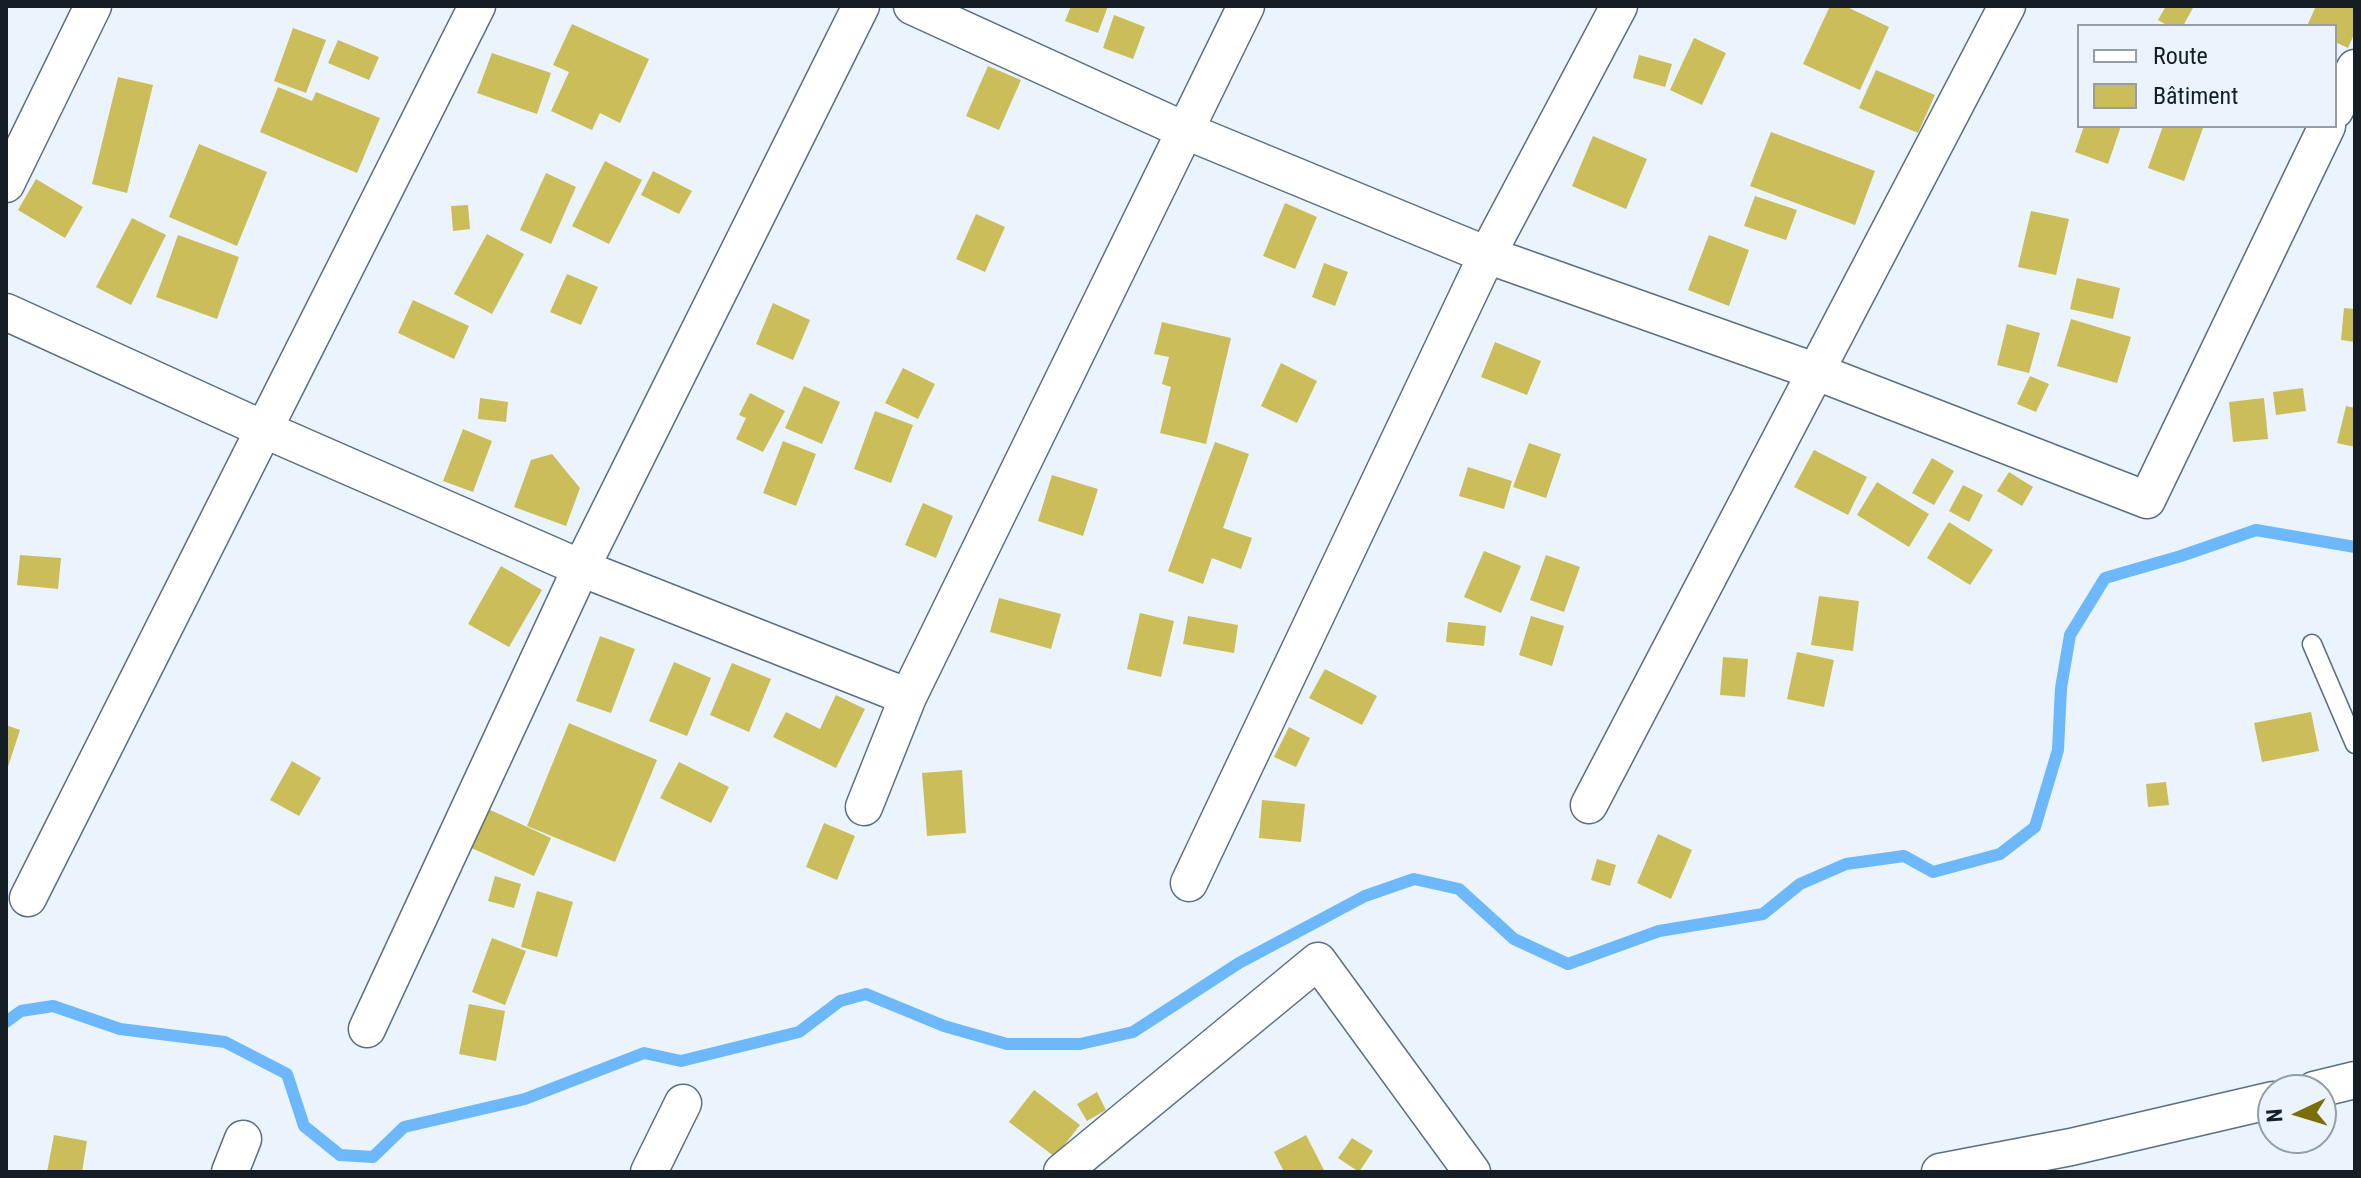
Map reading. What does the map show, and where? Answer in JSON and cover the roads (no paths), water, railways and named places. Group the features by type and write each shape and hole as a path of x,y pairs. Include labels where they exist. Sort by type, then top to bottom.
{"street":[{"path":"6,184 93,6"},
{"path":"28,898 477,6"},
{"path":"367,1029 581,568 861,6"},
{"path":"912,6 1186,131 1487,255 1817,372 2147,500 2326,128"},
{"path":"864,807 908,697 1246,6"},
{"path":"1189,883 1487,255 1619,6"},
{"path":"1589,805 2007,6"},
{"path":"2337,106 2355,68"},
{"path":"6,312 581,568 908,697"},
{"path":"1062,1172 1318,961 1472,1172"},
{"path":"649,1172 683,1103"},
{"path":"1940,1172 2071,1147 2257,1104"}],"lane":[{"path":"2312,644 2355,744"}],"waterway":[{"path":"6,1022 21,1011 53,1006 120,1029 225,1042 287,1074 304,1126 340,1155 373,1157 404,1127 525,1099 644,1053 681,1061 799,1032 840,1001 866,994 944,1026 1007,1044 1080,1044 1133,1032 1239,963 1365,896 1414,879 1459,889 1514,939 1568,964 1659,931 1763,914 1800,884 1846,864 1904,856 1933,872 2000,854 2035,827 2058,750 2061,688 2070,635 2105,578 2256,530 2355,547"}]}
